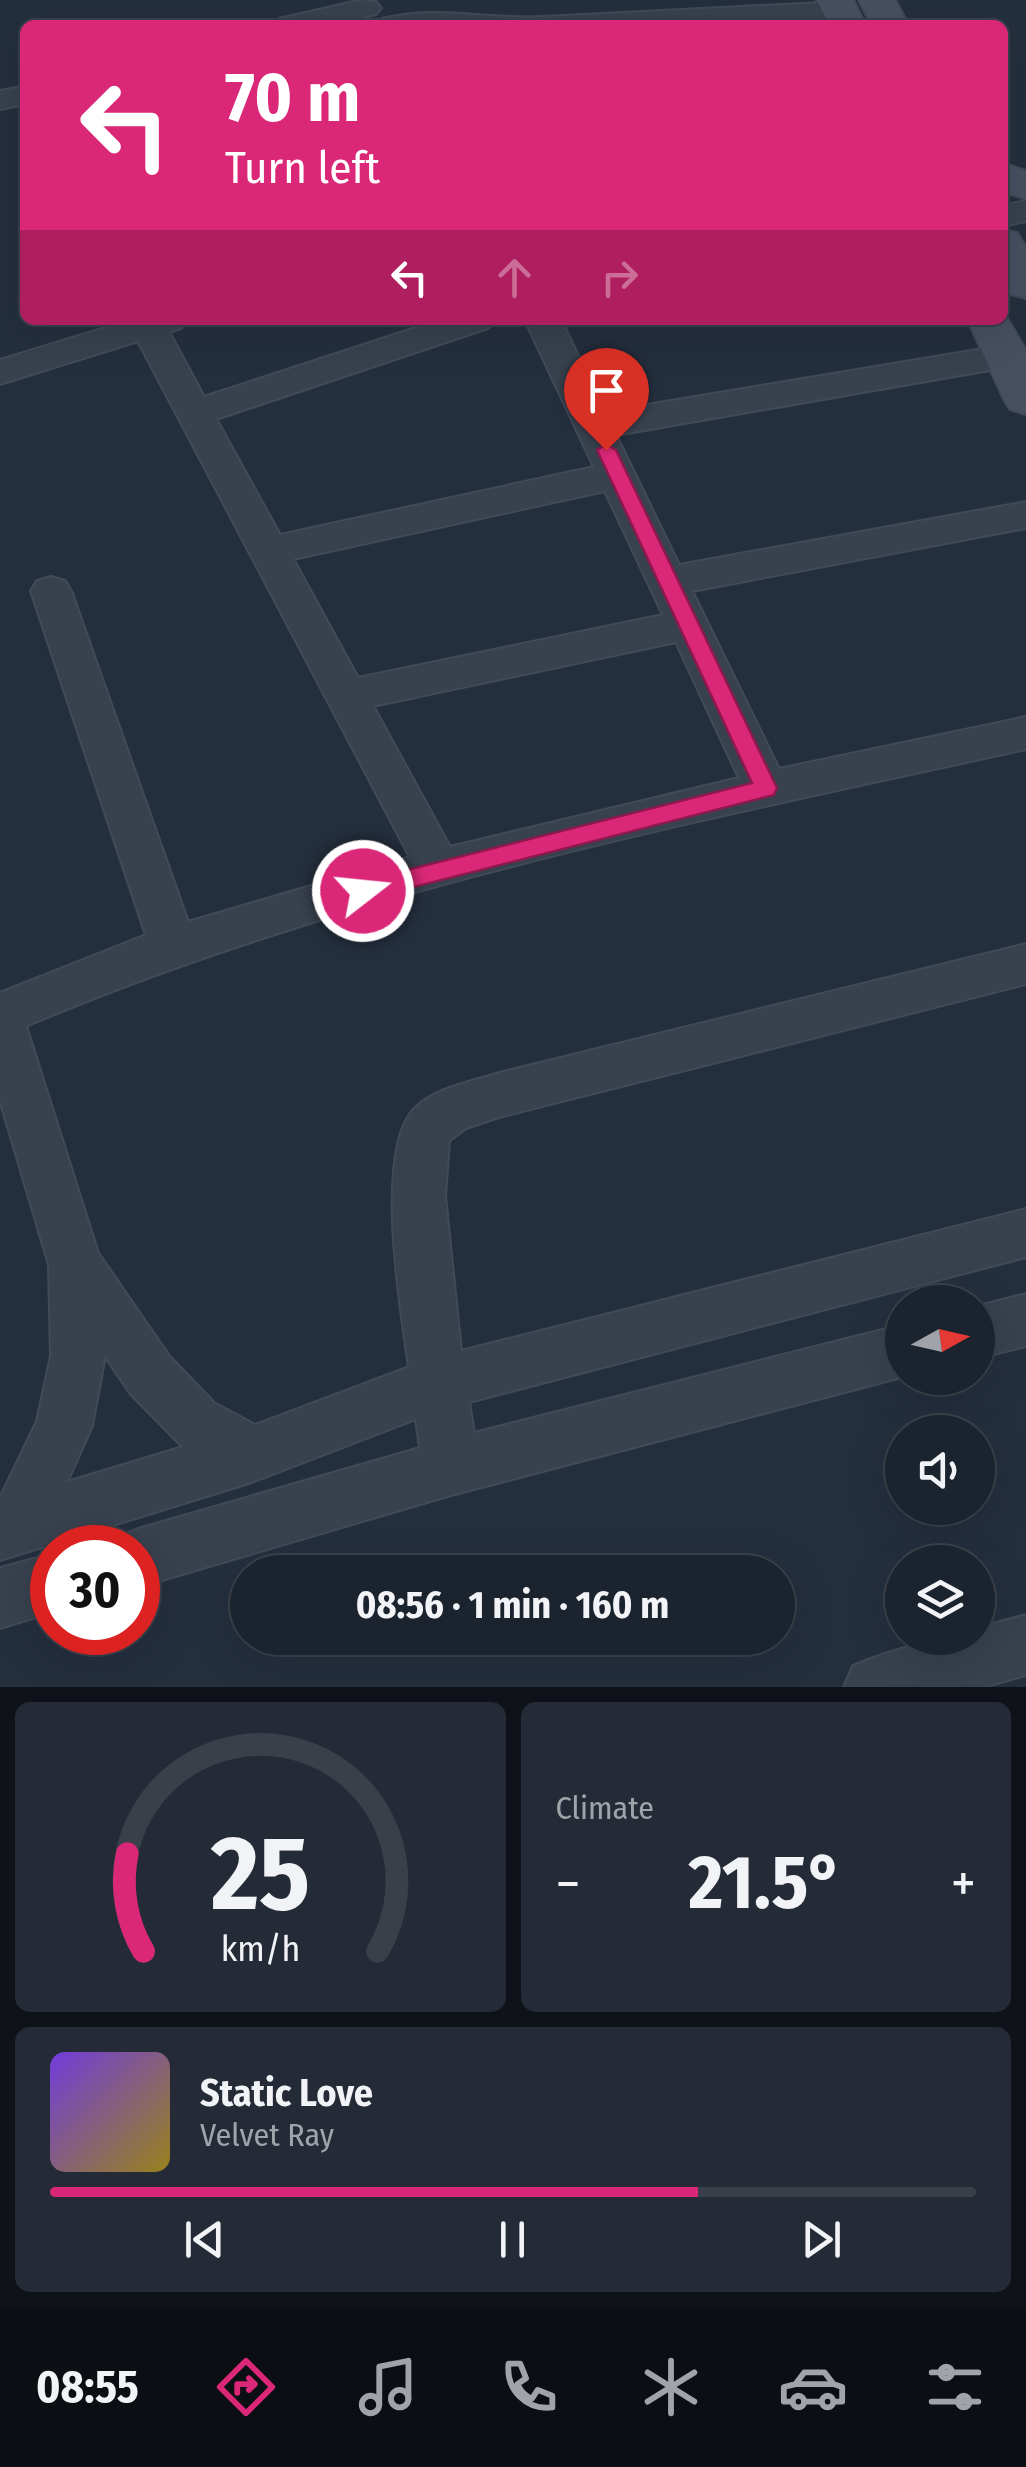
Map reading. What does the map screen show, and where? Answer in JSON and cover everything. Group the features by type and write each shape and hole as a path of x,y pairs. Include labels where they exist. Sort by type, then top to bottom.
{"street":[{"path":"319,20 372,11"},
{"path":"660,20 841,12"},
{"path":"1008,253 1026,285"},
{"path":"0,372 156,325"},
{"path":"159,325 194,412 439,869"},
{"path":"194,412 461,325"},
{"path":"545,325 766,788"},
{"path":"595,426 999,338 1026,399"},
{"path":"268,551 618,475"},
{"path":"668,581 1026,515"},
{"path":"51,592 173,945"},
{"path":"348,696 687,625"},
{"path":"8,1529 64,1426 78,1356 75,1265 0,1016 173,945 439,869 766,788 1026,733"},
{"path":"451,1467 420,1202 420,1160 427,1131 452,1111 499,1095 1026,964"},
{"path":"8,1529 252,1454 439,1383 1026,1233"},
{"path":"75,1265 150,1375 194,1422 252,1454"},
{"path":"995,1328 1026,1320"},
{"path":"160,1552 451,1467 885,1356"},
{"path":"0,1598 30,1589"},
{"path":"874,1687 1026,1645"}],"route":[{"path":"363,891 766,788 606,450"}]}
